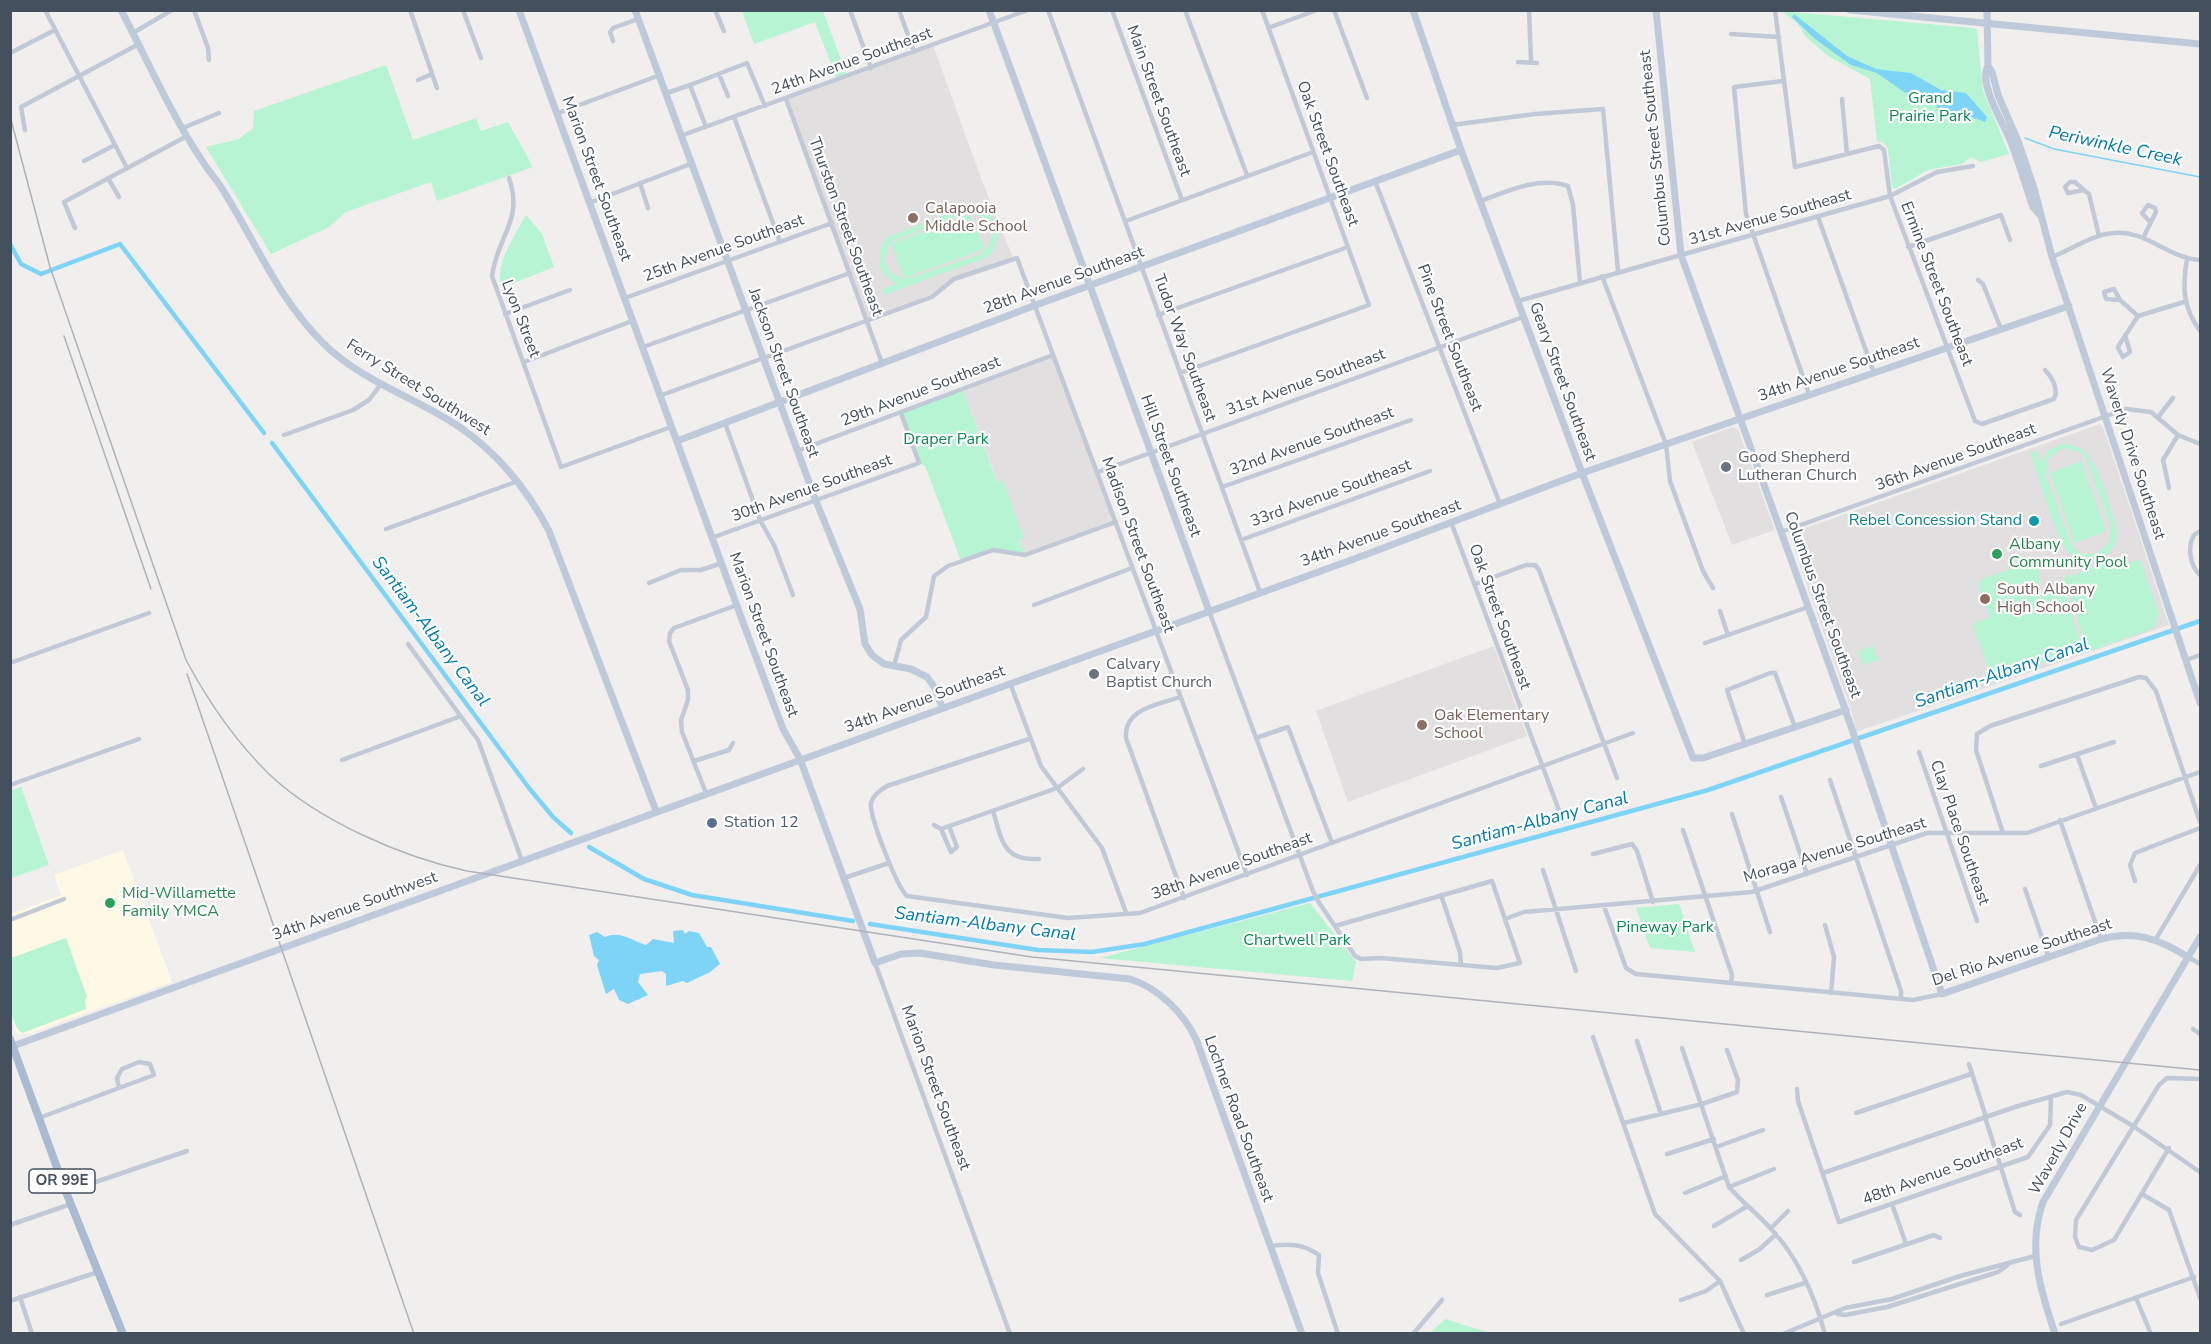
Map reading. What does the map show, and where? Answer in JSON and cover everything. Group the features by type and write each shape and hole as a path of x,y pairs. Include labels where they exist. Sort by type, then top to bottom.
{"main road":[{"name":"OR 99E","path":"12,1043 66,1192 123,1334"}],"street":[{"path":"45,10 127,168"},
{"name":"Ferry Street Southwest","path":"121,10 187,136 219,184 280,293 299,318 325,345 381,384 457,426 492,452 518,481 549,531 656,811"},
{"path":"133,33 172,10"},
{"path":"194,10 208,48 209,60"},
{"path":"410,10 437,88"},
{"path":"463,10 481,58"},
{"name":"Marion Street Southeast","path":"519,10 783,729 793,741 800,759 1010,1334"},
{"name":"Jackson Street Southeast","path":"635,10 683,135 797,451 860,609 865,644 877,660 911,669 927,677 935,688 942,707"},
{"path":"716,10 724,32"},
{"path":"850,10 871,68"},
{"path":"899,10 914,52"},
{"name":"Hill Street Southeast","path":"989,10 1318,901 1356,956 1361,959 1375,957 1497,968 1520,963 1505,919"},
{"name":"24th Avenue Southeast","path":"683,135 1028,10"},
{"name":"Tudor Way Southeast","path":"1048,10 1260,592"},
{"name":"Main Street Southeast","path":"1112,10 1182,200"},
{"path":"1185,10 1247,176"},
{"name":"Oak Street Southeast","path":"1180,374 1369,305 1262,10"},
{"path":"1268,28 1317,10"},
{"path":"1334,10 1367,98"},
{"name":"Geary Street Southeast","path":"1413,10 1461,150 1581,473 1695,760 1745,744"},
{"path":"1529,10 1531,61"},
{"name":"Columbus Street Southeast","path":"1656,10 1681,255 1846,710 1942,994"},
{"path":"1774,10 1794,167 1847,154 1842,99"},
{"path":"1850,10 1911,13 2200,44"},
{"name":"Waverly Drive Southeast","path":"1987,10 1988,66 2022,152 2052,257 2200,702"},
{"path":"613,41 610,32 613,28 638,19"},
{"path":"10,53 55,30"},
{"path":"1731,34 1779,37"},
{"path":"25,130 21,107 139,44"},
{"path":"1518,62 1538,63"},
{"path":"667,93 749,64 765,106"},
{"path":"418,80 432,74"},
{"path":"719,74 728,96"},
{"path":"558,112 660,75"},
{"path":"1783,81 1734,87 1746,214 1809,394"},
{"path":"690,85 706,127"},
{"name":"Thurston Street Southeast","path":"786,99 882,363"},
{"path":"1452,125 1535,114 1603,110 1618,271"},
{"path":"183,128 219,113"},
{"path":"734,117 780,242"},
{"path":"75,228 64,202 187,136"},
{"path":"84,161 115,145"},
{"name":"Ermine Street Southeast","path":"1847,154 1879,146 1884,150 1890,196 1973,417 1978,423 2054,399 2056,390 2045,370"},
{"name":"28th Avenue Southeast","path":"677,441 1036,305 1461,150"},
{"path":"1126,221 1313,152"},
{"path":"590,203 693,164"},
{"name":"31st Avenue Southeast","path":"1518,301 1890,196 1937,172 1973,166"},
{"path":"108,178 119,196"},
{"name":"Lyon Street","path":"509,178 516,206 493,265 492,276 561,467 671,427"},
{"name":"Pine Street Southeast","path":"1375,181 1500,504"},
{"path":"640,183 648,207"},
{"path":"1481,201 1525,186 1561,183 1568,186 1573,205 1580,282"},
{"path":"2084,190 2092,199 2099,236"},
{"path":"1908,247 2001,215 2010,240"},
{"path":"1818,217 1874,373"},
{"path":"2143,238 2150,221"},
{"name":"25th Avenue Southeast","path":"624,298 832,223"},
{"path":"2052,257 2099,236 2115,233 2143,238 2187,259 2200,260"},
{"path":"1158,315 1348,247"},
{"name":"Madison Street Southeast","path":"867,321 933,297 954,279 1017,258 1247,875"},
{"path":"2187,259 2183,286 2184,302 2200,328"},
{"path":"643,347 850,273"},
{"path":"1602,276 1666,444 1670,481 1703,571 1713,588"},
{"path":"1978,280 1983,284 2001,329"},
{"path":"506,315 570,290"},
{"path":"2120,300 2138,316"},
{"path":"2125,335 2138,316 2184,302"},
{"name":"34th Avenue Southeast","path":"706,793 1156,631 1581,473 2069,306"},
{"name":"31st Avenue Southeast","path":"1098,472 1523,317"},
{"path":"524,362 632,321"},
{"path":"659,396 867,321"},
{"name":"29th Avenue Southeast","path":"797,451 1053,355"},
{"path":"284,435 353,410 369,400 381,384"},
{"path":"2173,398 2159,416 2178,435 2200,444"},
{"name":"36th Avenue Southeast","path":"1781,532 2131,408 2147,410 2159,416"},
{"name":"30th Avenue Southeast","path":"714,537 919,464 901,413"},
{"name":"32nd Avenue Southeast","path":"1222,487 1411,420"},
{"path":"725,423 760,520 774,546 793,595"},
{"path":"2169,488 2163,460 2178,435"},
{"name":"33rd Avenue Southeast","path":"1241,540 1430,471"},
{"path":"386,529 518,481"},
{"path":"894,666 901,640 926,617 934,576 948,566 993,550 1025,555 1116,522"},
{"name":"Oak Street Southeast","path":"1451,522 1563,821"},
{"path":"2200,531 2194,535 2189,550 2196,571 2200,575"},
{"path":"649,582 681,570 701,570 722,563"},
{"path":"1475,584 1526,565 1535,565 1617,778"},
{"path":"1034,605 1132,568"},
{"path":"706,793 682,732 681,720 688,700 688,690 669,641 670,633 674,628 737,605"},
{"path":"1705,643 1808,607"},
{"path":"1719,611 1728,634"},
{"path":"10,663 149,612"},
{"path":"408,644 481,747 522,861"},
{"path":"2186,660 2200,655"},
{"path":"1795,727 1775,673 1727,690 1745,744 1846,710"},
{"path":"2003,833 1976,750 1977,734 1990,726 2131,678 2146,678 2156,691 2200,822"},
{"path":"1010,683 1041,766 1102,848 1127,915"},
{"path":"1180,697 1140,711 1128,722 1126,738 1184,898"},
{"path":"342,760 461,716"},
{"path":"1256,738 1288,727 1332,843"},
{"name":"38th Avenue Southeast","path":"889,863 902,891 907,896 1051,917 1093,918 1127,915 1184,898 1634,734"},
{"path":"10,785 139,739"},
{"path":"844,878 889,863 871,811 872,800 880,790 1029,739"},
{"path":"2041,766 2114,742"},
{"path":"694,761 729,750 733,743"},
{"name":"Clay Place Southeast","path":"1919,752 1977,921"},
{"path":"2077,754 2096,808"},
{"path":"941,829 1057,788 1083,769"},
{"name":"Moraga Avenue Southeast","path":"1505,919 1524,912 1653,902 1758,890 1927,833 1946,831 2026,833 2200,772"},
{"path":"1830,780 1901,991 1901,999"},
{"name":"34th Avenue Southwest","path":"12,1043 706,793"},
{"path":"1781,797 1807,874"},
{"path":"993,812 1003,844 1009,853 1018,858 1039,859"},
{"path":"1732,814 1770,932"},
{"path":"2060,820 2101,939"},
{"path":"934,825 941,829 949,850 954,851 957,847 950,826"},
{"path":"2135,881 2130,866 2135,853 2200,828"},
{"path":"1683,830 1732,975 1731,982"},
{"path":"1593,854 1632,844 1637,851 1653,902"},
{"path":"2156,939 2200,865"},
{"path":"1543,870 1576,971"},
{"path":"1335,926 1492,881 1505,919"},
{"path":"2025,889 2049,958"},
{"path":"1441,895 1460,952 1461,965"},
{"path":"10,920 64,900"},
{"name":"Del Rio Avenue Southeast","path":"1604,906 1622,959 1631,971 1646,976 1924,1000 2101,939 2123,934 2156,939 2200,964"},
{"path":"1825,926 1834,957 1831,993"},
{"path":"2188,957 2200,937"},
{"name":"Lochner Road Southeast","path":"875,963 901,954 920,953 994,965 1130,979 1140,982 1163,998 1182,1016 1196,1039 1302,1334"},
{"name":"Waverly Drive","path":"2035,1256 2036,1231 2043,1202 2188,957"},
{"path":"2193,1029 2200,1034"},
{"path":"1593,1037 1655,1214 1720,1281 1744,1334"},
{"path":"1637,1041 1661,1114"},
{"path":"1682,1048 1730,1187 1746,1207 1771,1228 1796,1260 1825,1334"},
{"path":"1624,1122 1702,1104 1737,1092 1738,1080 1727,1050"},
{"path":"39,1118 154,1076 150,1064 139,1062 122,1069 117,1078 119,1088"},
{"path":"1969,1064 2016,1212 2020,1215"},
{"path":"1856,1113 1971,1074"},
{"path":"2169,1148 2114,1240 2092,1250 2079,1247 2074,1237 2076,1220 2159,1085 2167,1078 2200,1079"},
{"path":"1797,1089 1798,1101 1823,1173 1985,1117 2067,1092 2081,1095 2133,1126 2169,1148 2200,1172"},
{"name":"48th Avenue Southeast","path":"1823,1173 1839,1222 2028,1157 2036,1149 2050,1125 2051,1096"},
{"path":"1716,1147 1763,1130"},
{"path":"1667,1154 1714,1139"},
{"path":"66,1192 187,1152"},
{"path":"1730,1187 1774,1169"},
{"path":"1685,1193 1726,1176"},
{"path":"2142,1194 2169,1210 2200,1298"},
{"path":"10,1225 71,1204"},
{"path":"1892,1204 1906,1244"},
{"path":"1714,1226 1746,1207"},
{"path":"1771,1228 1788,1211"},
{"path":"1741,1260 1760,1249 1776,1234"},
{"path":"1854,1262 1934,1235 1940,1238"},
{"path":"1270,1246 1294,1243 1308,1247 1319,1255 1318,1273 1338,1334"},
{"path":"1783,1334 1838,1314 1855,1305 1880,1305 1908,1297 1960,1276 2035,1256 2038,1278 2055,1334"},
{"path":"10,1301 98,1272"},
{"path":"2061,1324 2194,1277"},
{"path":"1681,1300 1706,1291 1720,1281"},
{"path":"1767,1295 1805,1283"},
{"path":"20,1297 32,1334"},
{"path":"2136,1298 2151,1334"},
{"path":"1413,1334 1442,1300"}],"shaded area":[{"name":"Calapooia Middle School","path":"933,45 981,178 1013,258 954,279 937,294 867,321 786,99"},
{"path":"1053,355 1116,522 1025,555 963,390"},
{"name":"South Albany High School","path":"2100,424 2104,430 2169,625 1856,732 1852,713 1789,534"},
{"path":"1732,427 1738,429 1775,530 1732,545 1692,442"},
{"name":"Oak Elementary School","path":"1494,646 1527,736 1348,802 1316,711"},
{"path":"123,850 172,982 31,1033 17,1034 11,1015 11,914 61,895 54,875"}],"green space":[{"path":"742,11 823,11 847,76 837,80 815,22 754,44"},
{"name":"Grand Prairie Park","path":"1781,11 1974,28 1977,30 1983,91 2009,154 1981,162 1971,157 1962,164 1928,170 1895,189 1892,187 1888,149 1884,143 1877,141 1870,79 1828,56 1806,37 1797,23"},
{"path":"386,65 413,140 476,118 481,131 508,122 533,167 437,201 431,182 346,212 329,227 271,254 206,147 239,139 253,128 254,111"},
{"path":"965,207 985,211 996,223 998,230 998,239 988,257 884,295 882,289 896,284 881,269 880,250 887,237","holes":["970,212 986,219 993,232 989,246 981,254 906,279 890,273 884,258 891,241"]},
{"path":"526,215 542,234 554,267 502,288 500,279 503,260"},
{"path":"970,215 985,249 904,278 891,243"},
{"name":"Draper Park","path":"963,390 997,482 1003,480 1024,538 1019,540 1025,555 993,550 961,561 925,466 919,463 901,413"},
{"path":"2062,444 2074,446 2084,452 2099,474 2116,525 2117,536 2115,545 2102,559 2085,562 2076,559 2063,544 2052,519 2030,452 2036,450 2040,462 2049,450","holes":["2063,448 2078,451 2086,459 2111,526 2110,541 2097,554 2082,554 2073,547 2046,477 2048,459"]},
{"path":"2081,461 2106,531 2075,543 2050,473"},
{"path":"2039,559 2040,592 2058,587 2063,589 2083,650 2052,652 2055,658 1998,679 1992,677 1972,624 1990,617 1978,586 1982,579"},
{"path":"2110,561 2113,567 2141,561 2159,614 2154,628 2087,652 2070,595 2066,592 2069,591 2062,582 2066,575 2077,575 2077,573"},
{"path":"1873,646 1878,660 1863,665 1858,651"},
{"path":"21,787 49,865 11,878 11,791"},
{"name":"Chartwell Park","path":"1310,903 1356,962 1352,981 1100,958"},
{"name":"Pineway Park","path":"1679,904 1695,952 1650,948 1636,908"},
{"path":"66,938 87,997 85,999 86,1009 22,1033 13,1019 11,1009 11,958"},
{"path":"1445,1319 1490,1333 1430,1333"}],"water":[{"path":"1794,14 1847,56 1876,69 1911,73 1941,90 1966,93 1987,117 1985,122 1966,115 1950,117 1931,102 1904,92 1877,73 1851,65 1815,39 1792,17"},
{"path":"683,930 685,934 689,931 699,933 707,947 711,947 720,964 710,972 687,983 683,981 666,986 666,974 662,971 640,974 638,982 648,995 628,1004 619,1000 614,989 606,994 597,965 599,960 594,956 589,935 597,932 605,937 621,935 646,945 653,939 674,943 673,931"}],"waterway":[{"name":"Periwinkle Creek","path":"2025,138 2054,149 2200,177"},
{"name":"Santiam-Albany Canal","path":"10,244 21,264 41,274 120,244 264,433"},
{"name":"Santiam-Albany Canal","path":"272,443 529,788 553,817 571,833"},
{"name":"Santiam-Albany Canal","path":"870,924 1038,950 1092,952 1145,944 1708,790 2200,621"},
{"name":"Santiam-Albany Canal","path":"589,847 644,879 692,895 853,921"}],"railway":[{"path":"10,116 50,267 186,660 224,720 270,775 312,807 389,847 467,871 1032,957 2200,1070"},
{"path":"64,336 151,589"},
{"path":"187,674 414,1334"}],"place":[{"name":"Calapooia Middle School","path":"913,218"},
{"name":"Good Shepherd Lutheran Church","path":"1726,467"},
{"name":"Rebel Concession Stand","path":"2034,521"},
{"name":"Albany Community Pool","path":"1997,554"},
{"name":"South Albany High School","path":"1985,599"},
{"name":"Calvary Baptist Church","path":"1094,674"},
{"name":"Oak Elementary School","path":"1422,725"},
{"name":"Station 12","path":"712,823"},
{"name":"Mid-Willamette Family YMCA","path":"110,903"}]}
